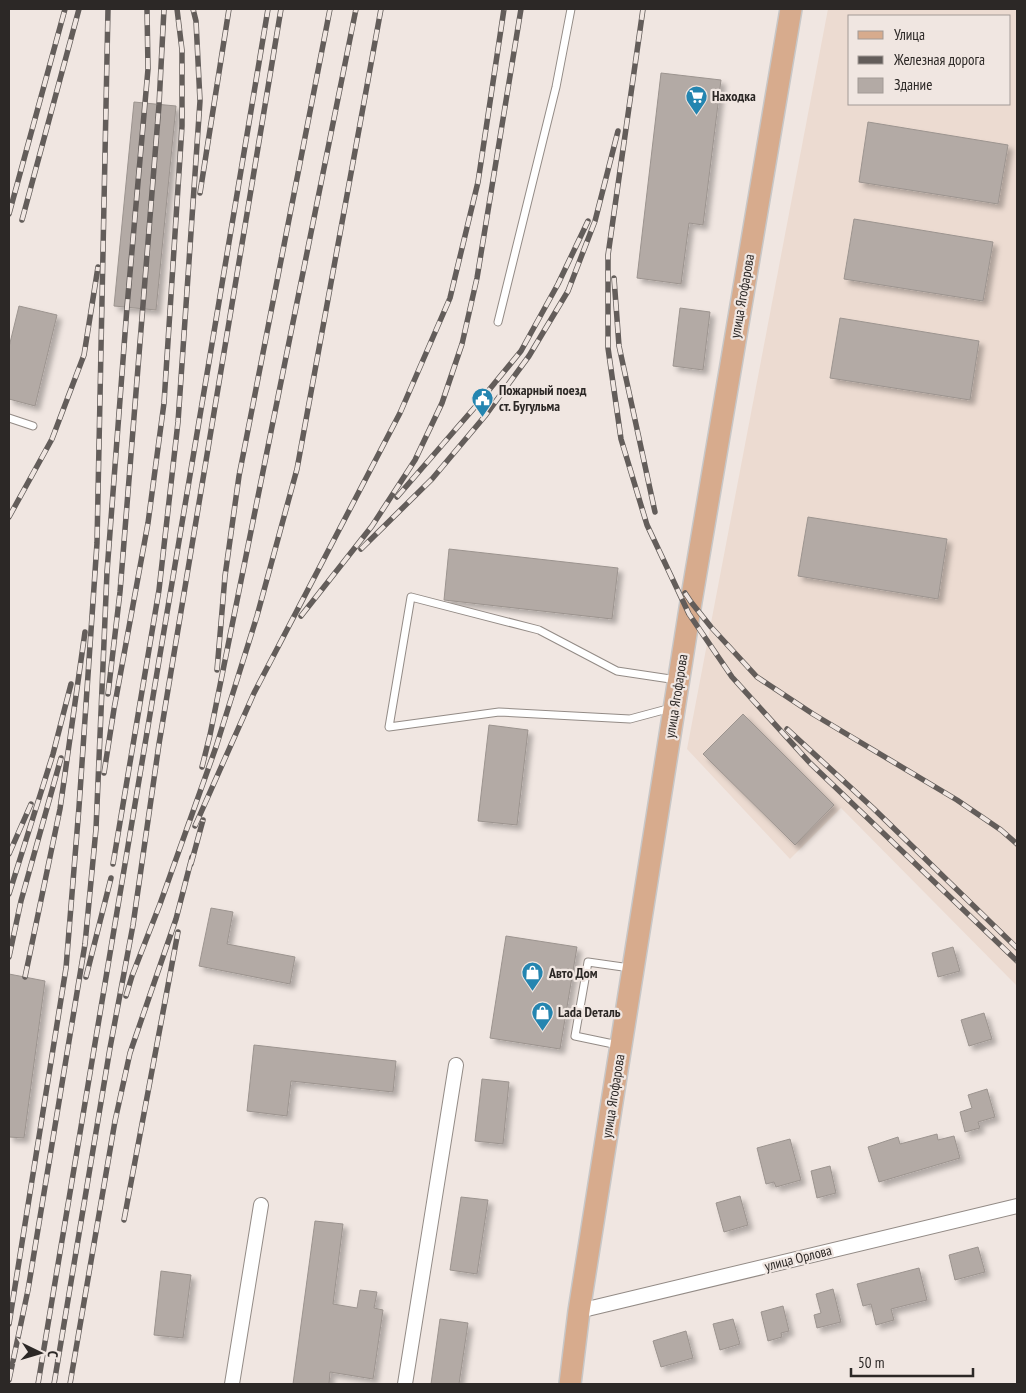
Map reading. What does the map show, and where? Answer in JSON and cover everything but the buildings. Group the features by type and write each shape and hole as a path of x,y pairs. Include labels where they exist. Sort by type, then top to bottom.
{"main road":[{"name":"улица Ягофарова","path":"570,1384 579,1311 678,681 791,9"}],"street":[{"path":"405,1384 456,1065"},
{"path":"232,1384 261,1205"},
{"name":"улица Орлова","path":"579,1311 1017,1206"}],"lane":[{"path":"498,322 556,87 571,9"},
{"path":"9,418 33,426"},
{"path":"674,707 630,719 499,712 389,726 411,597 539,630 617,671 678,681"},
{"path":"621,1045 575,1036 588,962 633,968"}],"shaded area":[{"path":"828,9 1017,9 1017,986 841,808 790,859 687,749"}],"railway":[{"path":"9,214 65,9"},
{"path":"22,220 79,9"},
{"path":"9,1324 66,968 79,807 97,543 108,9"},
{"path":"9,1380 28,1290 85,944 96,829 107,572 127,307 148,69 147,9"},
{"path":"108,694 120,592 159,105 164,9"},
{"path":"104,773 148,523 164,403 182,126 182,50 177,9"},
{"path":"113,864 159,590 178,422 200,101 196,21 193,9"},
{"path":"200,193 229,9"},
{"path":"38,1384 268,9"},
{"path":"54,1384 110,1048 133,925 159,744 281,9"},
{"path":"217,670 225,576 239,476 330,9"},
{"path":"202,767 356,9"},
{"path":"126,996 216,747 257,616 297,469 381,9"},
{"path":"195,826 254,693 400,413 450,298 478,182 504,9"},
{"path":"301,616 372,526 415,460 442,403 462,344 477,278 521,9"},
{"path":"643,9 608,255 608,348 621,439 647,525 689,614 732,677 810,763 1017,961"},
{"path":"361,549 432,479 485,416 529,356 568,291 595,221 618,131"},
{"path":"397,497 521,351 558,284 588,221"},
{"path":"9,517 52,439 84,355 98,267"},
{"path":"614,278 619,346 655,512"},
{"path":"685,593 711,627 757,677 813,714 957,800 1001,830 1017,844"},
{"path":"25,977 60,809 85,632"},
{"path":"9,894 53,754 71,684"},
{"path":"787,729 873,808 1017,948"},
{"path":"9,957 21,901 61,758"},
{"path":"9,854 31,804"},
{"path":"191,864 203,820"},
{"path":"70,1384 115,1121 130,1053 176,919 192,857"},
{"path":"86,977 111,878"},
{"path":"124,1220 178,932"}],"place":[{"name":"Находка","path":"696,115"},
{"name":"Пожарный поезд ст. Бугульма","path":"483,417"},
{"name":"Авто Дом","path":"533,992"},
{"name":"Lada Dеталь","path":"542,1031"}]}
